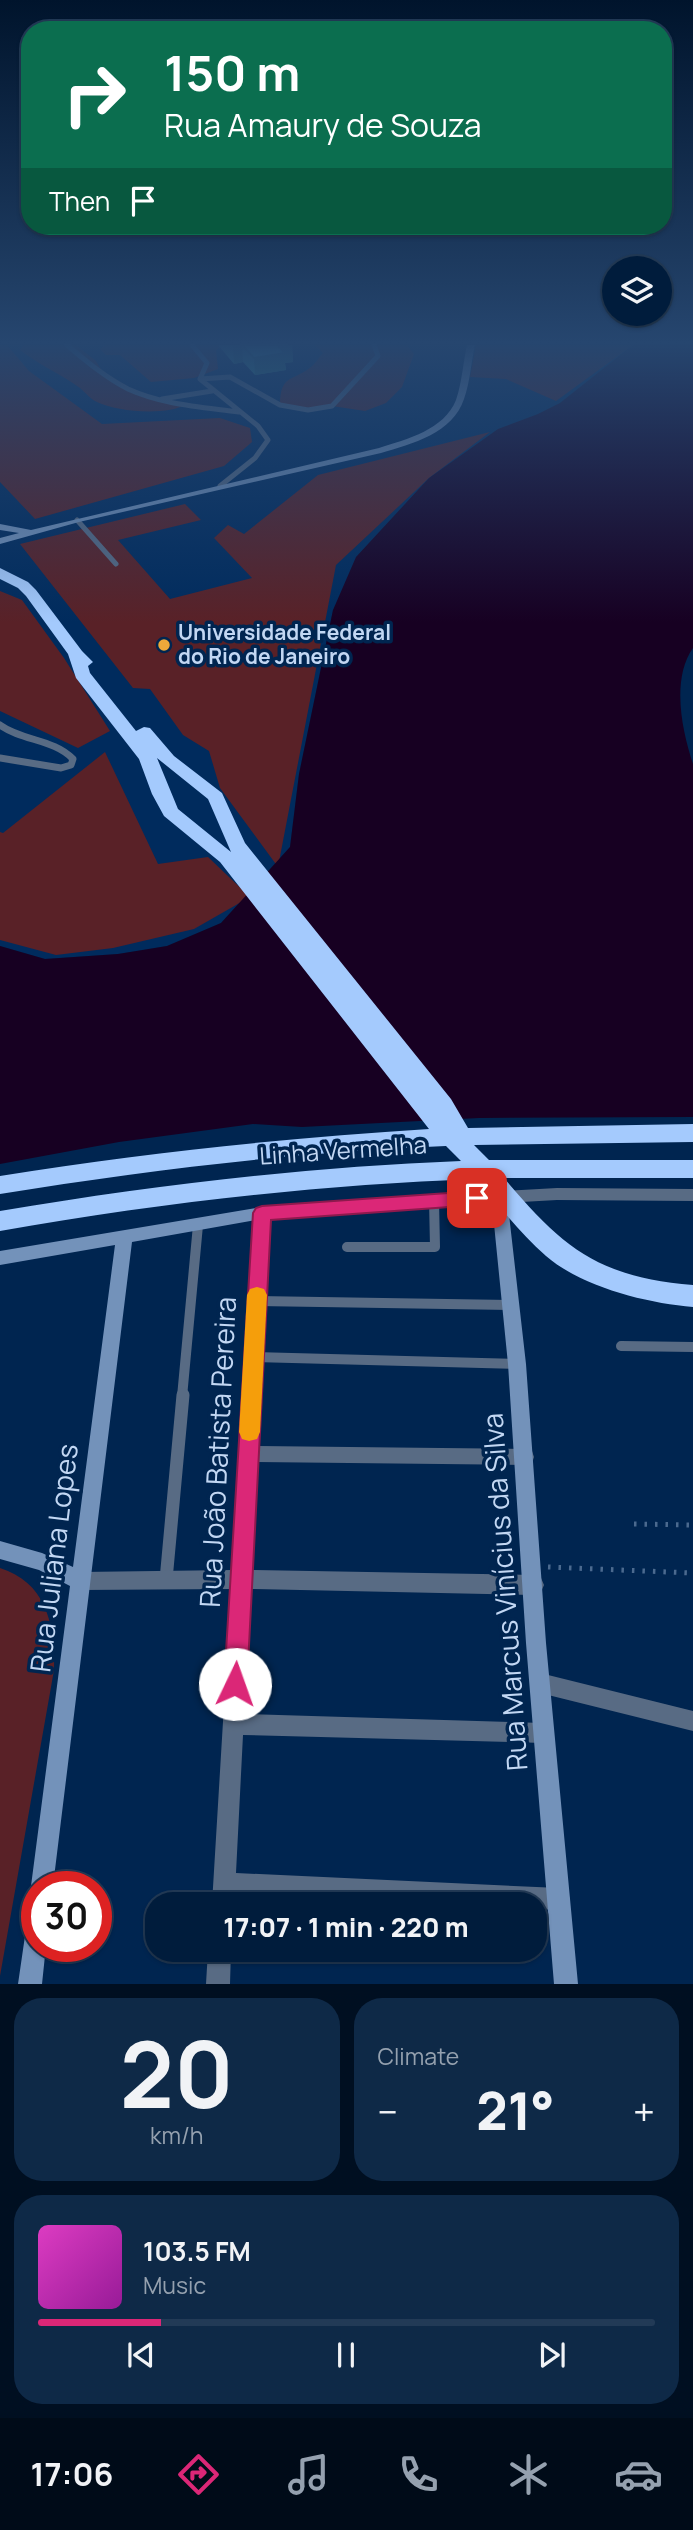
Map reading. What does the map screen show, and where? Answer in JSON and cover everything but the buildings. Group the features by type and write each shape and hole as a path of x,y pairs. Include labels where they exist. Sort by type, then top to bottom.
{"highway":[{"path":"0,573 15,580 31,593 76,654 82,674 168,760 216,797 236,845 443,1105 476,1161"},
{"path":"124,717 148,758 161,794 171,812 227,858 426,1112 476,1161 530,1226 572,1262 589,1271 658,1293 693,1296"},
{"name":"Linha Vermelha","path":"0,1185 293,1146 523,1133 693,1133"},
{"name":"Linha Vermelha","path":"0,1221 174,1193 293,1181 523,1168 693,1169"}],"street":[{"path":"0,541 77,520 380,450 412,438"},
{"path":"0,527 32,532"},
{"path":"0,1258 262,1213 557,1194 693,1195"},
{"name":"Rua Marcus Vinícius da Silva","path":"499,1197 512,1305 525,1457 540,1683 566,1984"},
{"name":"Rua João Batista Pereira","path":"223,1892 262,1213"},
{"name":"Rua Juliana Lopes","path":"44,1871 124,1237"},
{"path":"248,1454 525,1457"},
{"path":"0,1549 41,1562 81,1581 533,1576"},
{"path":"540,1683 693,1721"},
{"path":"233,1724 544,1733"},
{"path":"547,1899 559,1899"},
{"path":"30,1984 33,1962"},
{"path":"218,1984 219,1962"}],"lane":[{"path":"220,486 255,458 268,443 266,438"},
{"path":"77,520 116,564"},
{"path":"0,725 15,736 65,751 73,759 71,765 61,768 0,758"},
{"path":"347,1247 435,1247 434,1200"},
{"path":"166,1580 198,1225"},
{"path":"257,1301 512,1305"},
{"path":"621,1346 693,1347"},
{"path":"254,1357 517,1364"}],"path":[{"path":"634,1524 693,1525"},
{"path":"533,1576 692,1573"}],"shaded area":[{"name":"Universidade Federal do Rio de Janeiro","path":"0,438 513,438 333,610 299,774 290,847 221,923 167,946 118,954 45,959 0,946"},
{"path":"0,438 251,438 252,442 224,466 35,519 0,482"},
{"path":"468,438 483,438 429,478 336,565 278,867 220,788 209,751 183,735 150,689 133,688 20,544 185,504 201,520 118,540 170,599 252,578 214,538 228,525 244,534 318,475"},
{"path":"486,438 693,438 693,648 686,661 680,690 682,721 693,764 693,1117 479,1118 302,1127 253,1124 119,1142 0,1164 0,946 45,959 118,954 167,946 221,923 290,847 299,774 333,610 356,557 429,478"},
{"path":"0,591 22,600 64,658 110,731 78,748 0,711"},
{"path":"105,752 158,864 208,857 250,897 194,929 113,948 56,955 0,940 0,832 3,833"},
{"path":"0,1568 28,1584 45,1608 53,1637 54,1670 0,1976"}],"slow traffic":[{"path":"249,1432 257,1295"}],"place":[{"name":"Universidade Federal do Rio de Janeiro","path":"164,645"}],"route":[{"path":"235,1684 262,1213 477,1198"}]}
